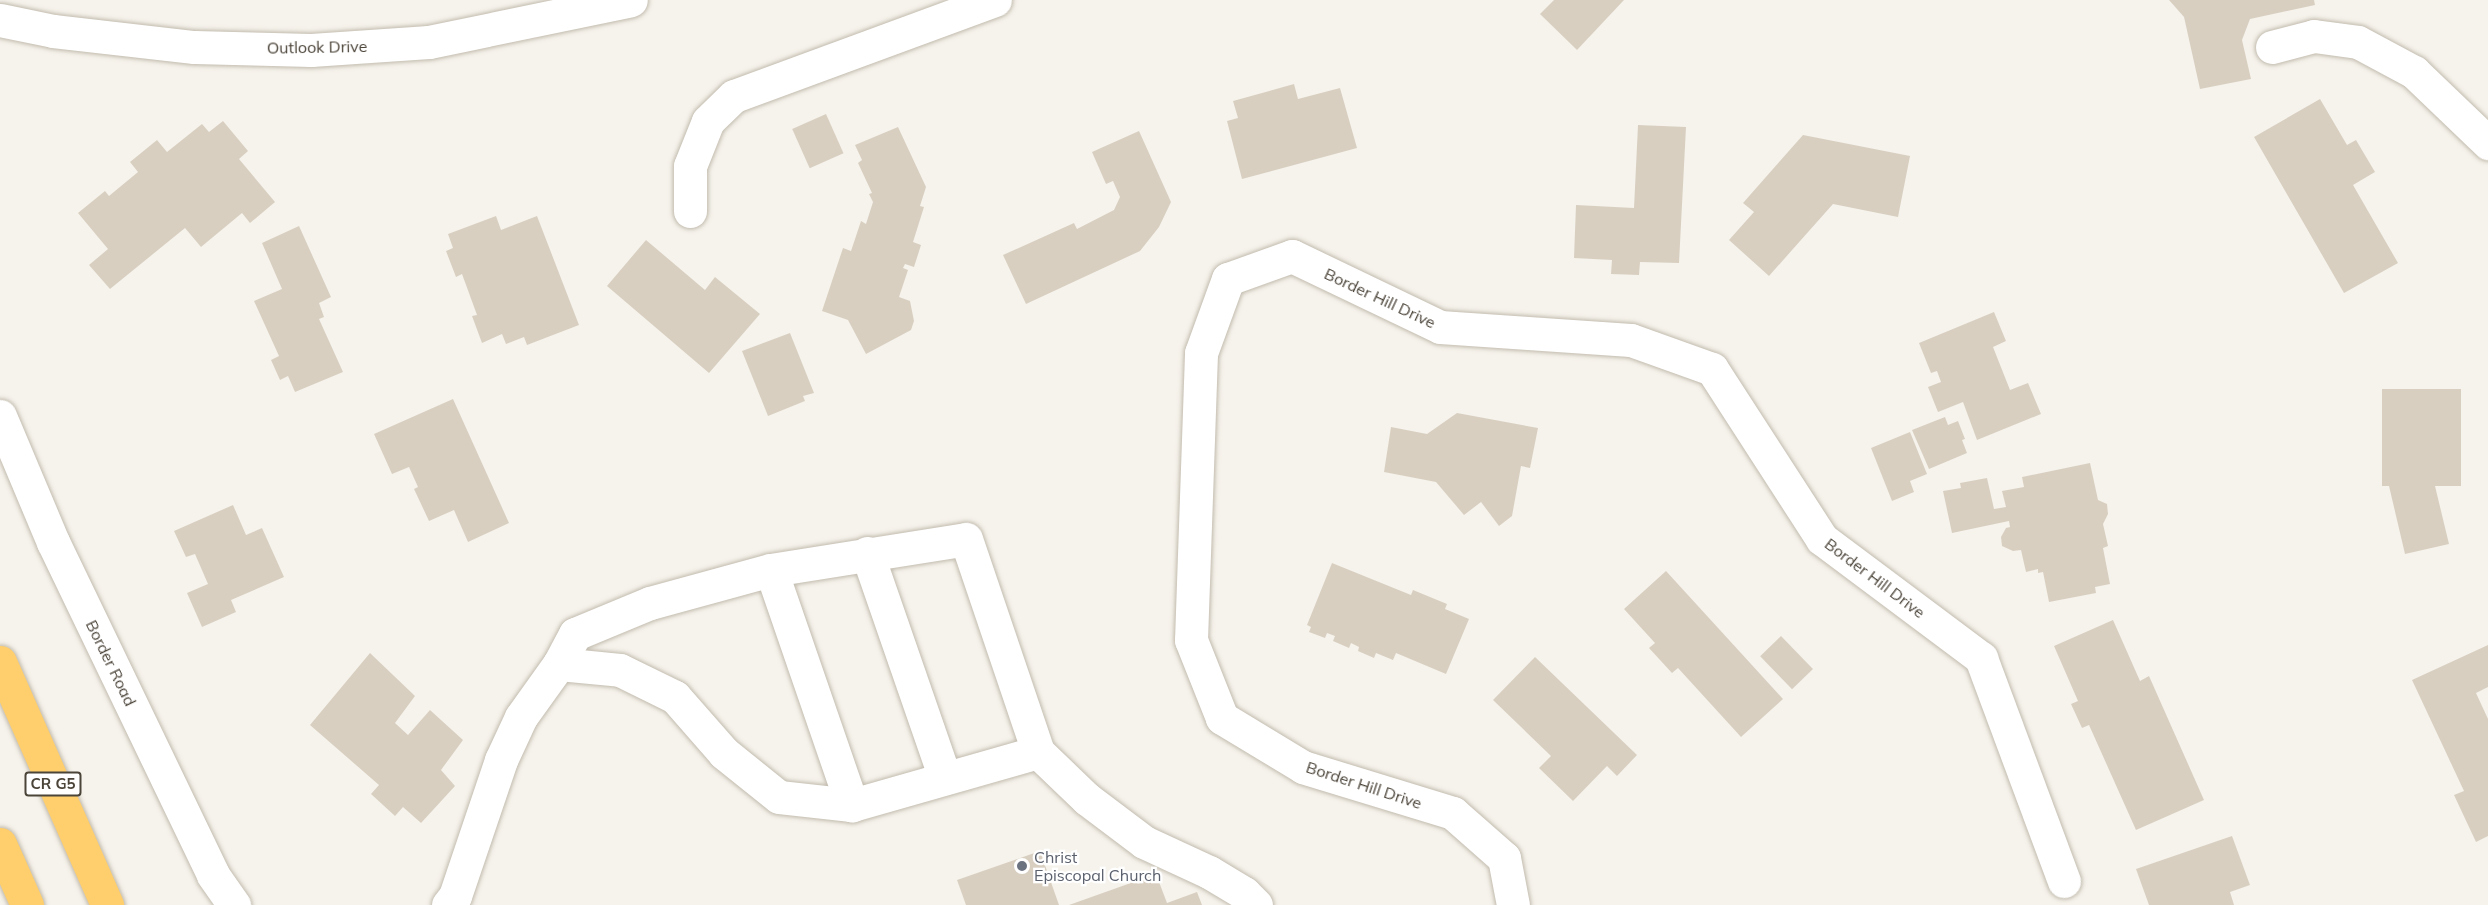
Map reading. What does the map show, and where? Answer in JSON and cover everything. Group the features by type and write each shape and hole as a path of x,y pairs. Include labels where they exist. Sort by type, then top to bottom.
{"highway":[{"name":"CR G5","path":"0,663 107,905"},
{"path":"0,844 27,905"}],"street":[{"name":"Outlook Drive","path":"0,20 53,30 194,47 311,50 429,42 631,0"},
{"path":"690,211 690,166 708,121 734,96 995,0"},
{"path":"2272,47 2314,36 2358,42 2414,72 2488,143"},
{"name":"Border Hill Drive","path":"1513,905 1504,858 1453,813 1304,767 1222,718 1191,640 1200,353 1228,279 1292,256 1440,327 1630,340 1712,369 1822,539 1981,658 2064,881"},
{"name":"Border Road","path":"0,416 53,542 213,875 234,905"},
{"path":"455,902 501,760 521,717 559,664 575,634 650,603 771,570 966,539 1038,752 1087,799 1144,842 1209,872 1244,893 1256,905"},
{"path":"867,553 945,778"},
{"path":"771,570 852,805"},
{"path":"559,664 620,670 675,697 724,753 779,797 852,805 1038,752"}],"building":[{"path":"1554,0 1624,0 1577,50 1540,14"},
{"path":"2169,0 2314,0 2315,5 2250,19 2242,40 2251,79 2200,89 2184,17"},
{"path":"1294,84 1298,99 1340,88 1357,148 1242,179 1227,121 1238,118 1233,101"},
{"path":"2320,99 2347,145 2356,140 2375,172 2353,185 2398,263 2344,293 2254,137"},
{"path":"826,114 843,153 810,168 792,129"},
{"path":"223,121 248,151 239,159 275,202 250,223 242,213 201,247 185,228 110,289 89,265 108,249 78,213 105,191 109,196 138,172 130,162 157,140 167,152 202,124 209,132"},
{"path":"1638,125 1686,127 1679,263 1640,262 1639,275 1611,274 1612,260 1574,258 1576,205 1634,208"},
{"path":"898,127 926,187 920,206 924,207 913,242 921,245 914,267 905,264 903,268 908,270 899,297 910,301 914,321 911,330 866,354 848,320 822,311 843,248 851,251 861,221 866,224 873,202 869,194 872,193 858,163 862,160 855,145"},
{"path":"1139,131 1171,202 1159,227 1140,251 1026,304 1003,255 1074,223 1077,229 1114,210 1120,197 1113,181 1106,184 1092,152"},
{"path":"1803,135 1910,156 1898,217 1833,204 1769,276 1729,240 1754,212 1743,203"},
{"path":"496,216 501,230 537,216 579,325 527,345 524,337 506,344 502,334 482,343 472,316 477,315 462,274 456,277 446,251 453,248 448,234"},
{"path":"299,226 331,297 319,303 324,317 319,319 343,372 295,392 288,376 280,380 271,360 279,356 254,301 282,289 262,243"},
{"path":"646,240 705,290 715,277 760,314 709,373 607,286"},
{"path":"1994,312 2006,341 1993,347 2010,390 2028,383 2041,414 1977,440 1963,402 1938,412 1928,387 1941,382 1937,371 1931,373 1919,343"},
{"path":"790,333 814,393 803,396 805,401 768,416 742,351"},
{"path":"2382,389 2461,389 2461,486 2435,486 2449,544 2405,554 2389,486 2382,486"},
{"path":"453,399 509,523 468,542 454,510 429,521 414,489 418,487 409,467 392,474 374,434"},
{"path":"1457,413 1538,428 1530,468 1521,466 1512,516 1499,526 1481,502 1464,515 1436,482 1384,472 1391,427 1427,434"},
{"path":"1945,417 1948,425 1958,421 1965,439 1962,440 1967,453 1929,469 1912,430"},
{"path":"1910,432 1927,474 1910,481 1914,492 1892,501 1871,448"},
{"path":"2090,463 2098,500 2107,504 2108,514 2103,524 2108,546 2103,548 2110,584 2095,587 2096,593 2049,602 2043,572 2038,573 2038,569 2026,572 2021,550 2013,551 2002,546 2001,537 2006,528 2010,527 2009,521 1952,533 1943,491 1961,488 1960,483 1987,478 1994,509 2006,507 2002,491 2024,487 2022,477"},
{"path":"233,505 246,535 262,528 284,577 231,600 236,612 202,627 187,593 208,584 195,554 186,557 174,531"},
{"path":"1332,563 1411,595 1413,590 1447,604 1445,609 1469,619 1446,674 1396,653 1393,660 1376,653 1374,658 1358,651 1359,647 1351,643 1349,648 1333,641 1335,636 1327,633 1325,638 1309,632 1311,627 1307,625"},
{"path":"1666,571 1783,699 1741,737 1678,668 1672,673 1649,648 1655,643 1624,609"},
{"path":"2113,620 2140,681 2149,676 2204,800 2136,830 2089,725 2082,728 2071,704 2078,701 2054,646"},
{"path":"1781,636 1813,669 1792,689 1760,656"},
{"path":"2488,645 2488,687 2476,693 2488,719 2488,836 2476,842 2454,795 2464,791 2412,680"},
{"path":"370,653 415,696 395,723 408,735 430,710 463,740 441,770 455,786 421,823 403,807 395,816 371,794 379,785 310,725"},
{"path":"1535,657 1637,755 1617,776 1607,766 1573,801 1539,768 1551,756 1493,700"},
{"path":"2232,836 2250,885 2230,892 2234,905 2149,905 2136,869"},
{"name":"Christ Episcopal Church","path":"1040,851 1059,905 966,905 957,880"},
{"name":"Christ Episcopal Church","path":"1156,874 1167,903 1197,892 1202,905 1069,905"}],"place":[{"name":"Christ Episcopal Church","path":"1022,866"}]}
